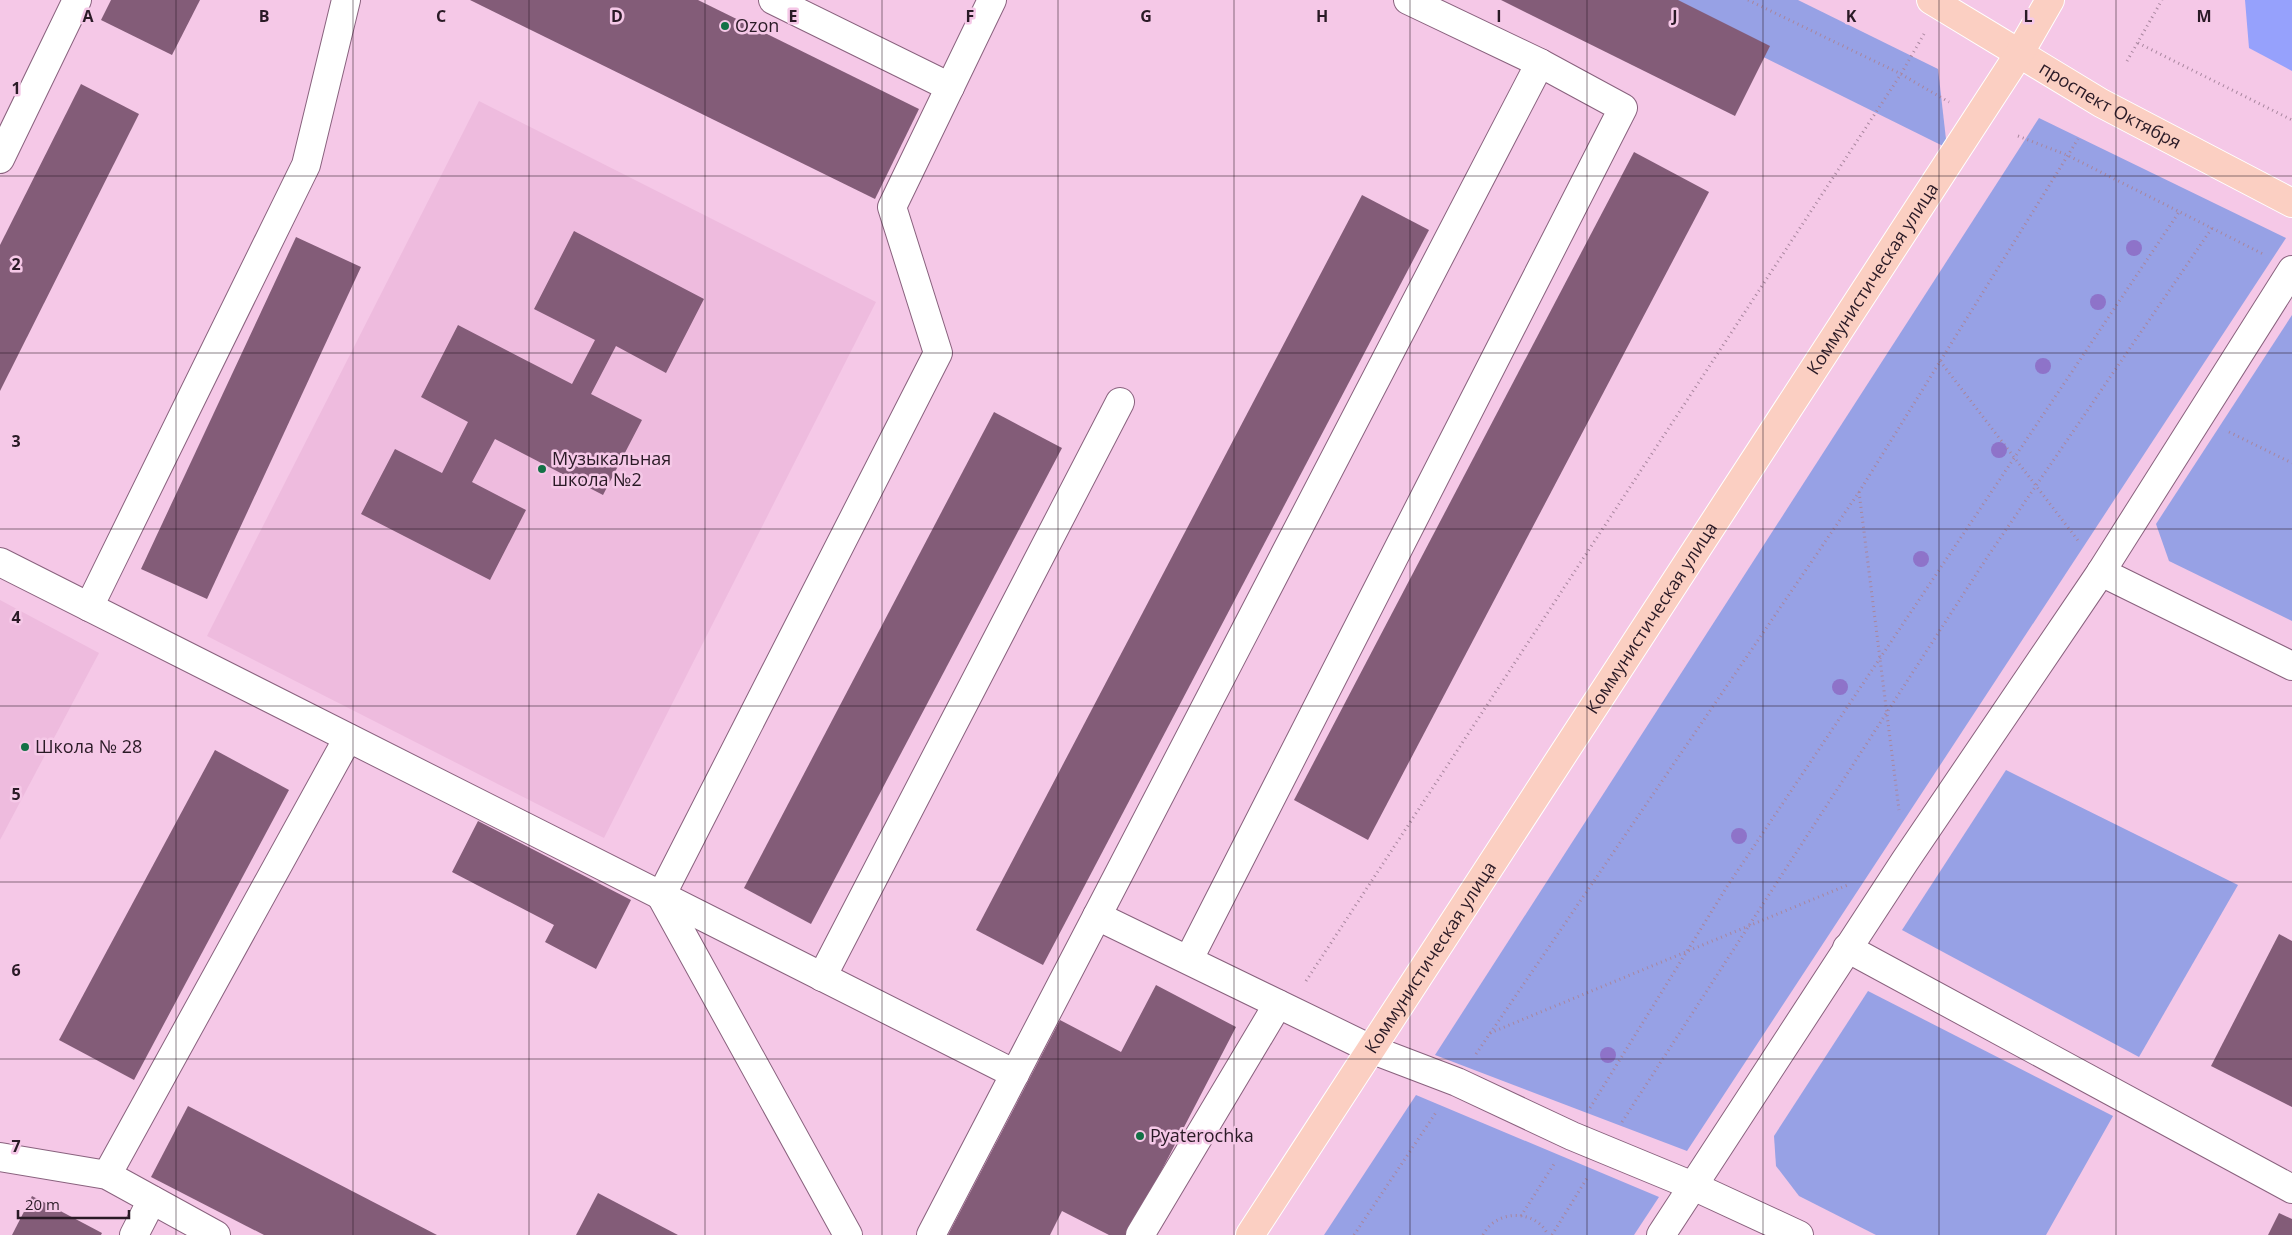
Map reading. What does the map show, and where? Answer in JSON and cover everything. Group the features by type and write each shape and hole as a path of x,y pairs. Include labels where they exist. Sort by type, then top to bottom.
{"main road":[{"name":"проспект Октября","path":"1931,0 2101,103 2292,203"},
{"name":"Коммунистическая улица","path":"1250,1235 1373,1050 2019,54 2050,0"}],"street":[{"path":"0,159 77,0"},
{"path":"88,606 306,165 346,0"},
{"path":"772,0 950,87"},
{"path":"661,896 938,353 892,207 992,0"},
{"path":"1189,959 1623,108 1540,64 1408,0"},
{"path":"931,1235 1540,64"},
{"path":"1661,1235 1905,861 2101,572 2292,270"},
{"path":"822,977 1120,402"},
{"path":"0,562 1014,1074"},
{"path":"2101,572 2292,666"},
{"path":"106,1176 348,738"},
{"path":"661,896 848,1235"},
{"path":"1097,916 1373,1050 1457,1082 1572,1136 1693,1186 1799,1235"},
{"path":"1848,948 2292,1189"},
{"path":"1140,1235 1283,1006"},
{"path":"0,1157 106,1176 216,1235"},
{"path":"134,1235 152,1200"}],"path":[{"path":"1748,0 1901,74 1950,102"},
{"path":"2127,61 2162,0"},
{"path":"1283,1006 1901,74 1928,27"},
{"path":"2138,43 2292,120"},
{"path":"2018,136 2067,155 2265,255"},
{"path":"1354,1235 1859,492 2078,139"},
{"path":"1521,1216 1728,885 2179,212"},
{"path":"1552,1235 1605,1149 1886,712 2036,486 2212,228"},
{"path":"1940,361 2101,572"},
{"path":"2199,418 2292,463"},
{"path":"1859,492 1905,861"},
{"path":"1490,1033 1852,883"},
{"path":"1484,1235 1493,1223 1504,1216 1528,1217 1538,1223 1548,1235"}],"shaded area":[{"path":"1648,0 1798,0 1938,69 1947,148"},
{"path":"2245,0 2292,0 2292,71 2249,48"},
{"name":"Музыкальная школа №2","path":"479,101 876,302 604,838 207,636"},
{"path":"2039,118 2286,238 1687,1151 1435,1055"},
{"path":"2292,315 2292,621 2169,561 2156,524"},
{"name":"Школа № 28","path":"0,600 99,653 0,840"},
{"path":"2006,770 2238,885 2139,1057 1902,930"},
{"path":"1868,991 2113,1116 2046,1235 1876,1235 1799,1196 1776,1166 1774,1136"},
{"path":"1416,1095 1659,1197 1634,1235 1324,1235"}],"building":[{"path":"111,0 200,0 172,55 101,20"},
{"path":"470,0 698,0 919,109 875,199"},
{"path":"1501,0 1678,0 1770,46 1735,116"},
{"path":"81,84 139,114 0,391 0,245"},
{"path":"1634,152 1709,192 1368,840 1294,800"},
{"path":"1362,195 1429,230 1043,965 976,930"},
{"path":"574,231 704,299 666,373 616,346 591,394 642,420 603,495 495,439 472,482 526,510 490,580 361,514 395,449 442,473 468,422 421,397 458,325 572,384 595,340 534,309"},
{"path":"296,237 361,267 207,599 141,569"},
{"path":"994,412 1062,448 811,924 744,888"},
{"path":"215,750 289,790 134,1080 59,1040"},
{"path":"478,821 631,900 596,969 545,942 554,925 452,872"},
{"path":"2279,934 2292,941 2292,1107 2211,1066"},
{"path":"1156,985 1236,1027 1128,1235 1109,1235 1062,1211 1050,1235 948,1235 1060,1020 1121,1052"},
{"path":"188,1106 437,1235 264,1235 151,1177"},
{"path":"598,1193 678,1235 576,1235"},
{"path":"32,1196 102,1233 101,1235 12,1235"},
{"path":"2279,1213 2292,1219 2292,1235 2268,1235"}],"place":[{"name":"Ozon","path":"725,26"},
{"name":"Музыкальная школа №2","path":"542,469"},
{"name":"Школа № 28","path":"25,747"},
{"name":"Pyaterochka","path":"1140,1136"}]}
